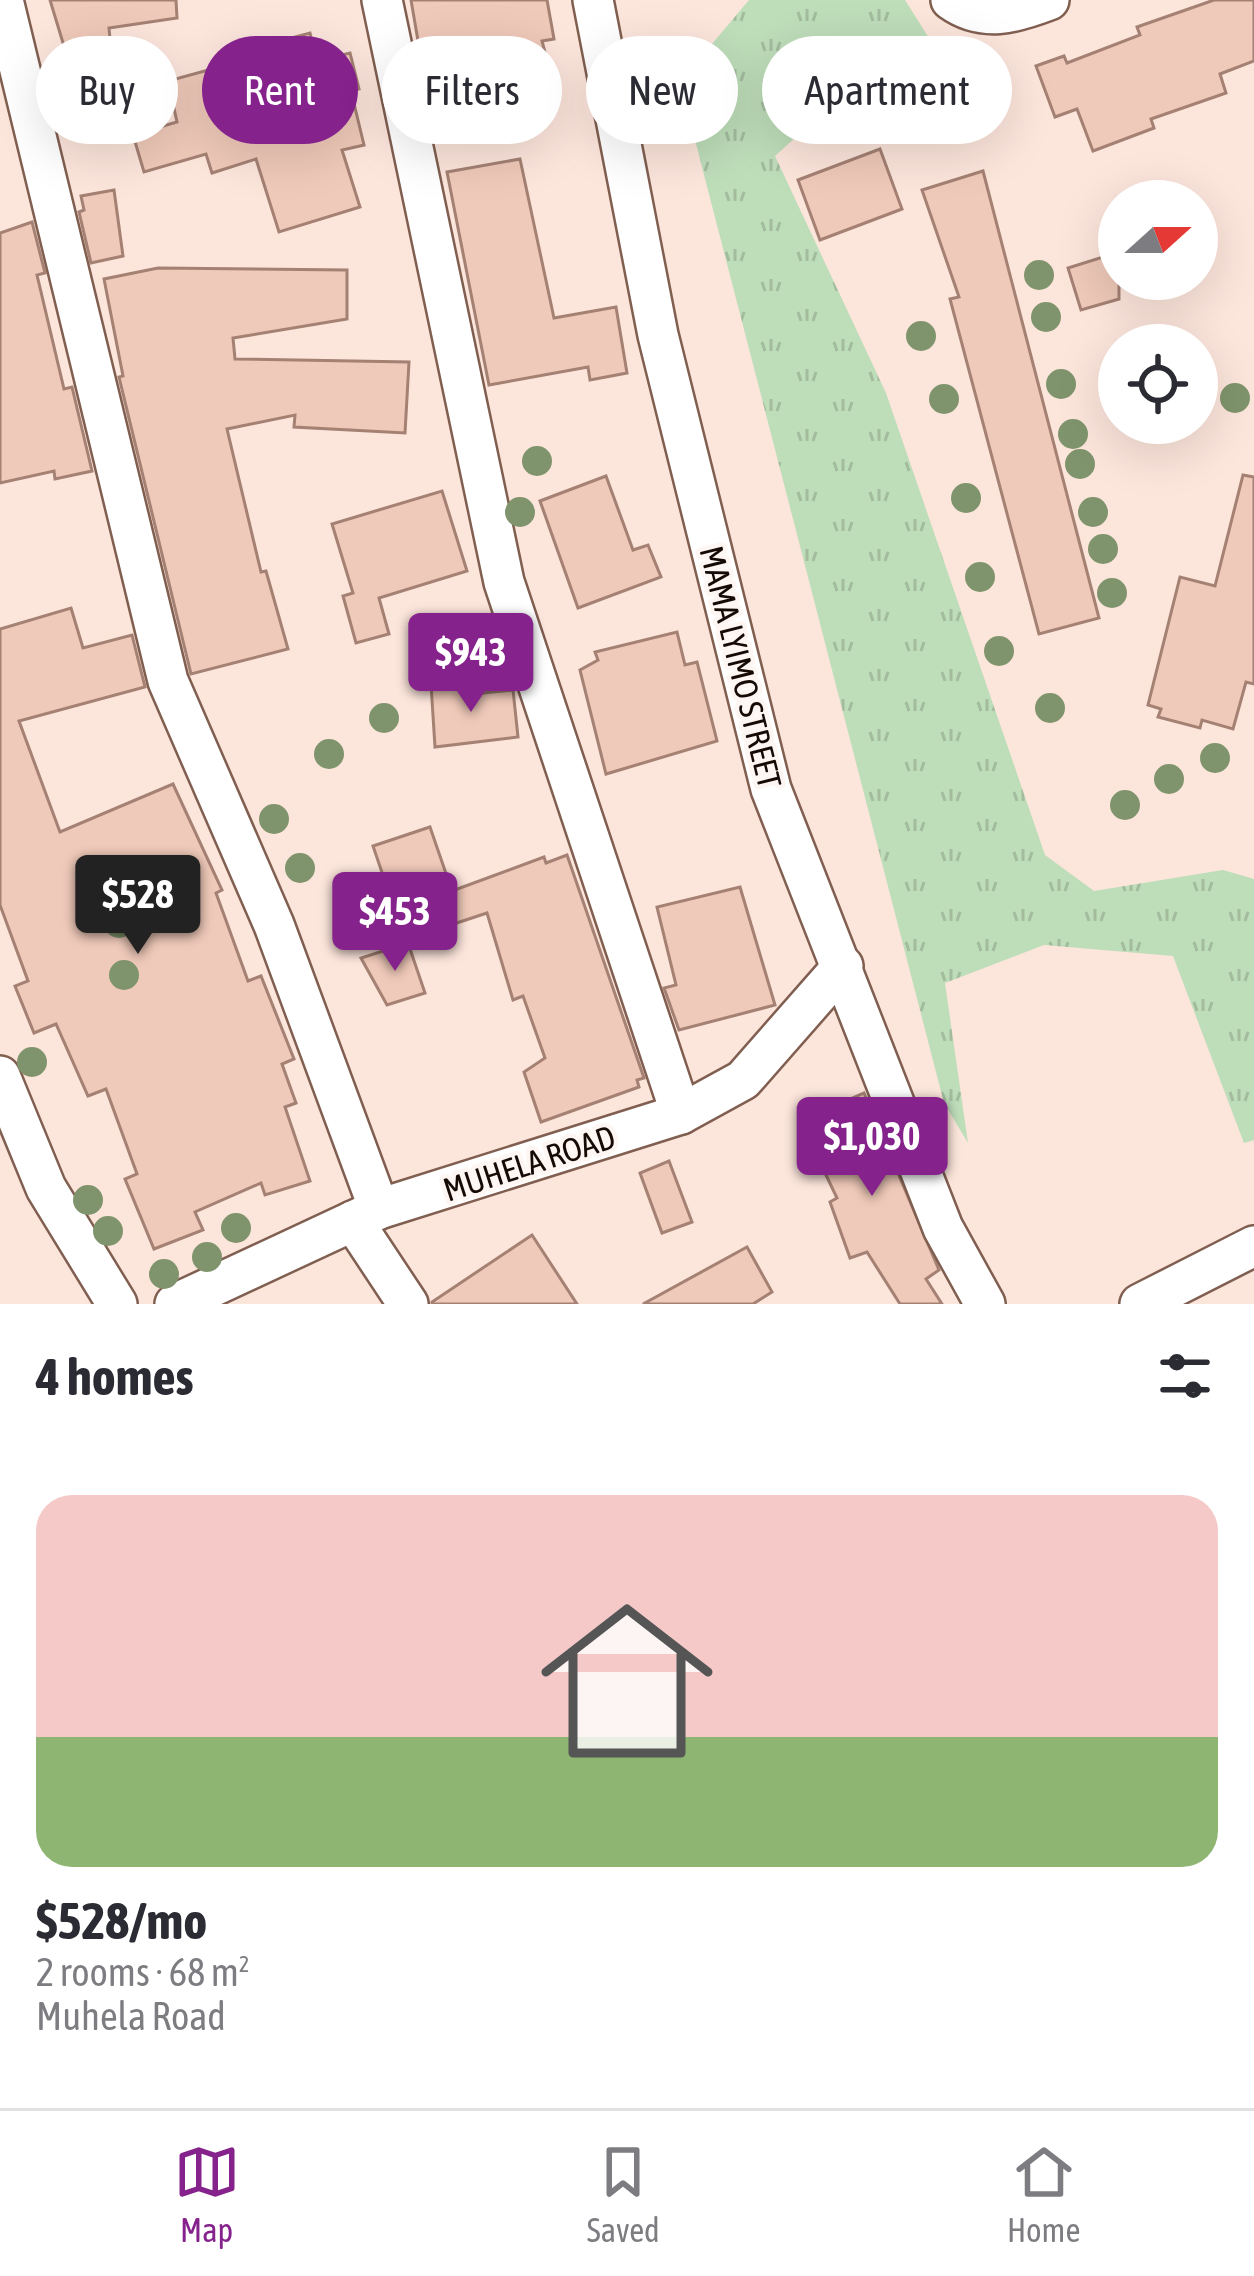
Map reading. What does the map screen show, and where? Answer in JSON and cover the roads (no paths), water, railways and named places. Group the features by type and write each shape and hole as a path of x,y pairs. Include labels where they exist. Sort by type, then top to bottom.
{"street":[{"path":"3,0 168,681 274,925 366,1215 409,1304"},
{"path":"382,0 504,582 681,1114"},
{"name":"MAMA LYIMO STREET","path":"593,0 658,335 771,789 943,1228 985,1304"},
{"path":"951,0 965,10 990,15 1049,0"},
{"name":"MUHELA ROAD","path":"175,1304 366,1215 681,1114 743,1080 843,966"},
{"path":"0,1076 46,1188 117,1304"},
{"path":"1140,1304 1254,1246"}]}
